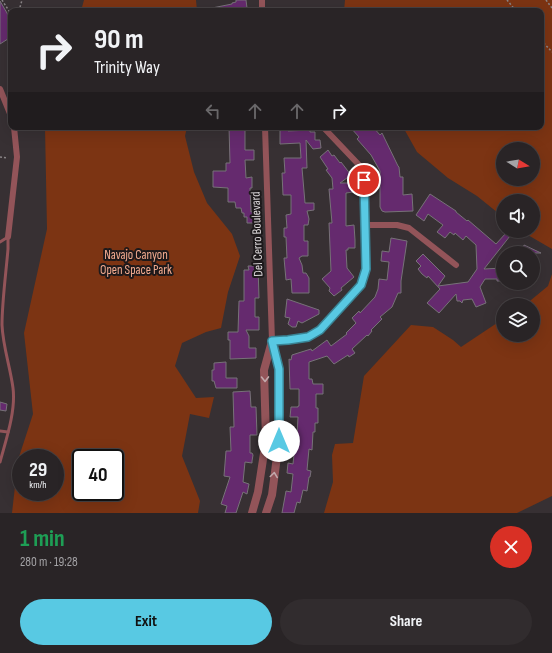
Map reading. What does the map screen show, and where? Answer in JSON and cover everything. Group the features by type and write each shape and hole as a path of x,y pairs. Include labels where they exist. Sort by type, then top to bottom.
{"street":[{"path":"0,89 8,109"},
{"path":"8,237 17,157 14,130"},
{"name":"Del Cerro Boulevard","path":"265,130 272,341 279,369 279,441 272,495 266,513"},
{"path":"272,341 308,337 320,330 361,285 366,269 364,180 360,166 326,130"},
{"path":"365,225 398,225 409,228 456,265"},
{"name":"Del Cerro Boulevard","path":"252,513 258,492 266,440 264,370 272,341"}],"lane":[{"path":"0,242 8,237"},
{"path":"0,462 8,432 13,404 13,389 2,344 8,237"},
{"path":"0,431 8,432"}],"path":[{"path":"2,0 8,9"},
{"path":"507,0 514,8"},
{"path":"546,0 552,8"},
{"path":"544,43 552,52"},
{"path":"0,157 7,158"}],"green space":[{"path":"84,0 196,0 197,8 82,8"},
{"path":"345,0 552,0 552,249 533,238 540,238 540,194 496,194 496,211 477,196 448,178 417,152 405,130 544,130 544,8 344,8"},
{"name":"Navajo Canyon Open Space Park","path":"45,130 186,130 185,136 194,172 207,203 232,234 240,256 228,292 221,328 206,332 182,343 175,366 196,398 214,397 209,418 190,414 182,456 200,501 198,513 12,513 13,501 64,501 64,449 22,449 33,414 24,333 47,229"},
{"path":"552,274 552,496 517,513 324,513 333,482 332,455 335,444 353,443 364,376 411,325 433,327 461,347 496,324 496,342 540,342 540,298 533,298 548,286"}],"building":[{"path":"236,0 246,0 247,8 212,8 232,4 236,2"},
{"path":"0,1 8,15 8,39 0,44"},
{"path":"229,130 245,130 245,150 254,150 254,160 245,160 246,178 252,177 252,188 250,188 251,212 257,212 257,223 247,223 247,217 244,217 244,213 242,213 241,208 236,208 235,202 228,202 228,188 213,187 213,171 226,171 226,163 230,163"},
{"path":"280,130 310,130 310,132 315,132 315,140 320,140 321,148 313,149 306,140 307,168 302,168 305,203 314,203 314,210 307,211 309,219 308,225 304,225 304,241 308,241 308,256 302,256 299,258 303,273 306,273 309,278 309,293 292,293 291,279 286,280 284,258 287,258 284,228 287,228 286,215 291,214 291,195 283,195 282,173 285,173 284,158 301,158 300,143 280,144"},
{"path":"353,130 376,130 380,135 382,133 399,167 400,177 403,177 403,195 412,194 413,211 382,211 380,207 380,171 371,155 357,139 359,137"},
{"path":"328,150 332,156 334,155 340,163 341,162 351,175 340,183 353,183 353,192 346,193 346,226 354,225 355,248 348,248 348,250 346,250 347,268 354,277 334,296 329,291 330,288 322,279 331,271 329,223 332,223 329,189 333,189 332,178 326,170 328,169 320,157"},
{"path":"430,194 456,211 467,221 468,220 496,244 501,238 508,238 502,246 496,246 496,254 484,269 496,268 496,279 485,279 480,287 486,303 476,307 472,299 463,300 462,303 457,301 456,294 439,313 427,303 440,289 428,276 427,278 422,274 418,269 421,266 416,261 423,254 445,276 438,286 468,282 477,269 476,245 466,236 463,240 455,233 454,235 450,232 445,238 437,232 443,225 428,214 424,221 416,215"},
{"path":"391,238 407,241 401,281 401,293 398,293 392,307 380,317 382,319 371,330 372,331 368,336 367,335 352,349 355,353 349,357 348,355 334,364 327,356 309,362 309,379 312,379 313,384 323,384 323,394 316,394 318,423 315,423 315,432 313,432 312,450 309,449 307,470 311,471 310,477 307,491 303,490 300,503 297,502 294,513 282,513 286,491 291,492 293,474 287,473 288,463 293,464 295,445 290,445 290,435 297,436 298,417 290,417 291,407 299,406 299,389 290,389 289,359 291,360 292,355 311,349 312,351 327,340 331,346 347,334 346,333 356,323 352,318 359,311 360,313 375,297 379,279 387,280 389,262 381,261 382,251 389,252"},
{"path":"248,266 258,266 259,298 255,298 255,317 259,317 259,330 246,330 249,336 249,348 256,348 256,358 230,359 230,340 228,340 228,332 238,332 239,301 244,301 244,270 249,270"},
{"path":"287,299 319,310 319,314 302,323 298,321 296,327 292,327 288,324 290,318 285,317"},
{"path":"226,362 226,378 237,378 237,388 216,388 214,381 212,381 212,370 214,370 214,363"},
{"path":"250,391 251,407 256,407 257,435 250,435 250,453 253,455 252,463 245,462 243,482 249,484 247,494 243,492 236,513 225,513 227,506 221,504 230,477 224,476 226,451 231,451 230,427 234,427 233,392"},
{"path":"0,402 7,404 6,411 0,410"}],"route":[{"path":"279,441 279,369 272,341 308,337 320,330 361,285 366,269 364,180"}]}
